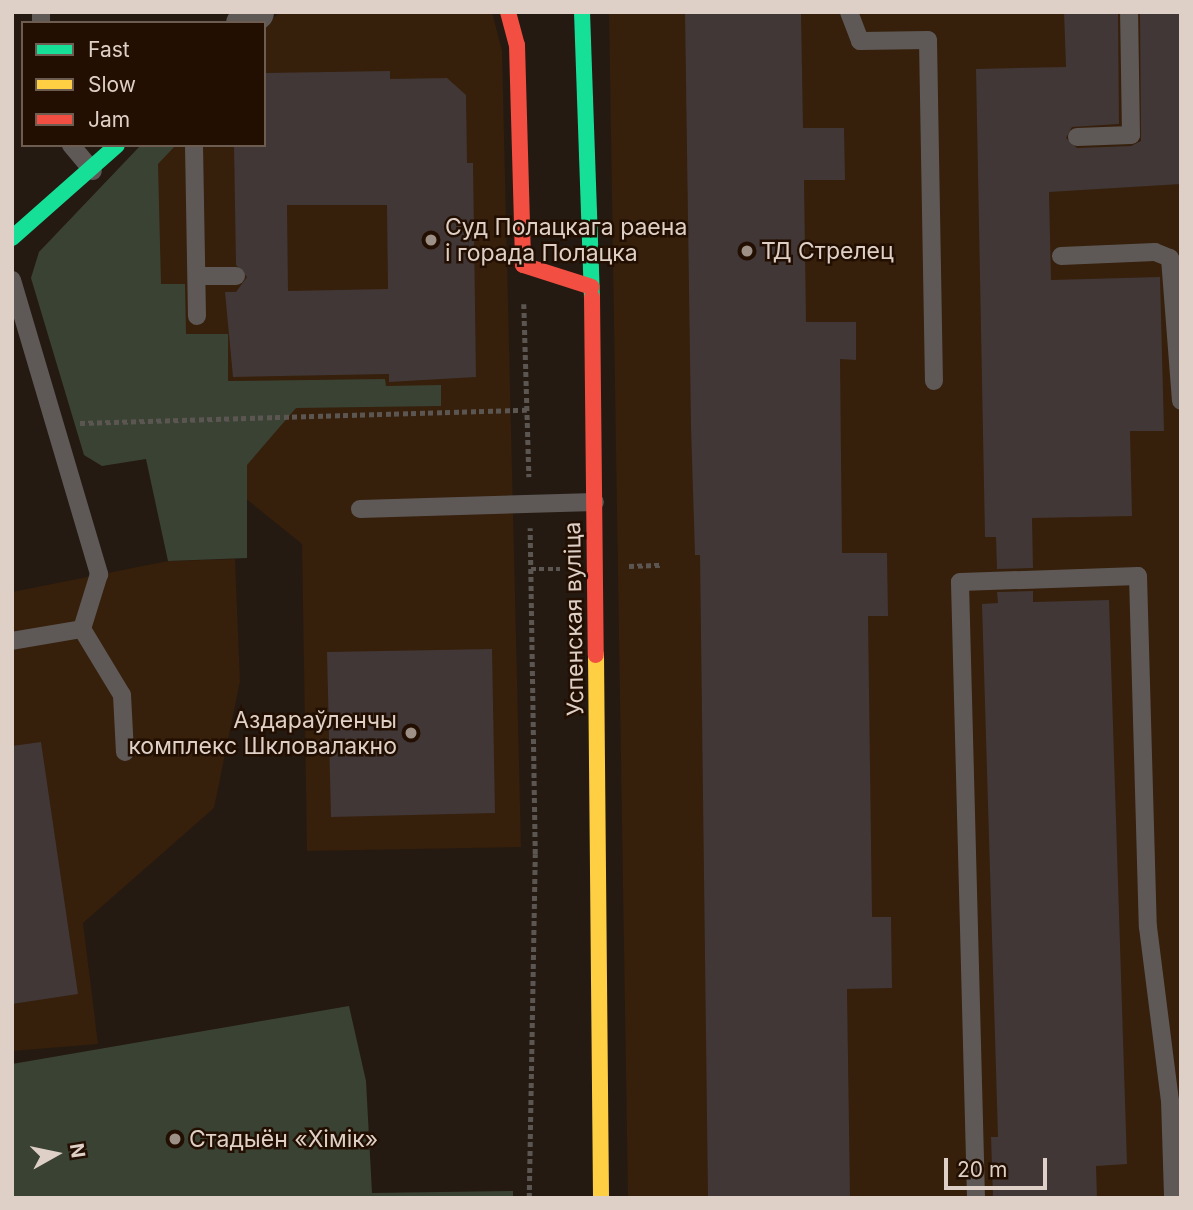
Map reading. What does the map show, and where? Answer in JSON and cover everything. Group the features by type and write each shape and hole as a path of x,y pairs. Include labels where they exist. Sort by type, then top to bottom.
{"main road":[{"path":"508,12 517,45 523,265 593,287"},
{"name":"Успенская вуліца","path":"582,12 586,40"},
{"name":"Успенская вуліца","path":"588,12 586,40 593,287 601,1198"},
{"path":"12,238 93,171 115,147"}],"lane":[{"path":"849,12 860,41 928,40 934,381"},
{"path":"1077,137 1131,135 1129,12"},
{"path":"73,147 93,171"},
{"path":"194,147 197,316"},
{"path":"1061,256 1155,252 1170,258 1181,401"},
{"path":"197,276 236,276"},
{"path":"12,280 99,574 82,629 122,695 125,752"},
{"path":"360,509 595,502"},
{"path":"976,1198 960,582 1138,576 1148,927 1170,1100 1173,1198"},
{"path":"12,641 82,629"}],"path":[{"path":"523,265 530,502 535,854 529,1198"},
{"path":"55,424 527,410"}],"shaded area":[{"path":"280,12 492,12 502,51 521,847 307,851 302,544 162,431 31,278 39,252 139,147 266,147 266,25"},
{"path":"609,12 1181,12 1181,1198 628,1198"},
{"path":"235,559 240,681 214,808 83,923 98,1044 12,1051 12,592 168,561"}],"green space":[{"path":"139,147 174,147 158,164 161,284 185,284 186,334 228,334 228,381 385,379 386,386 441,385 441,406 296,408 247,465 247,558 168,561 146,459 102,466 84,455 31,278 39,252"},
{"name":"Стадыён «Хімік»","path":"349,1006 366,1081 372,1193 513,1191 513,1198 12,1198 12,1064"}],"building":[{"path":"685,12 801,12 803,128 844,128 845,180 804,180 806,322 856,322 856,360 840,359 842,553 887,553 888,616 868,616 872,917 891,917 892,988 847,989 850,1198 708,1198 700,555 695,555 691,427"},
{"path":"1064,12 1118,12 1119,124 1072,127 1066,138 1077,148 1131,146 1141,141 1140,12 1181,12 1181,184 1049,192 1051,280 1160,277 1164,431 1130,431 1132,516 1032,518 1033,568 997,569 996,537 985,537 976,69 1066,67"},
{"name":"Суд Полацкага раена і горада Полацка","path":"390,71 390,79 447,78 466,95 467,163 473,163 476,377 389,382 389,374 233,377 225,292 236,292 247,277 236,265 234,147 266,147 266,73","holes":["287,205 387,205 388,289 288,291"]},
{"path":"1033,591 1033,602 1109,600 1127,1164 1096,1166 1097,1198 993,1198 991,1137 998,1137 982,604 998,603 997,592"},
{"name":"Аздараўленчы комплекс Шкловалакно","path":"492,649 495,813 331,817 327,652"},
{"path":"41,742 78,994 12,1004 12,746"}],"traffic: fast":[{"path":"582,12 592,297"},
{"path":"12,238 115,147"}],"traffic: slow":[{"path":"596,655 601,1198"}],"traffic: jam":[{"path":"508,12 517,45 523,265 592,287"},
{"path":"592,297 596,655"}],"place":[{"name":"Суд Полацкага раена і горада Полацка","path":"431,240"},
{"name":"ТД Стрелец","path":"747,251"},
{"name":"Аздараўленчы комплекс Шкловалакно","path":"411,733"},
{"name":"Стадыён «Хімік»","path":"175,1139"}]}
